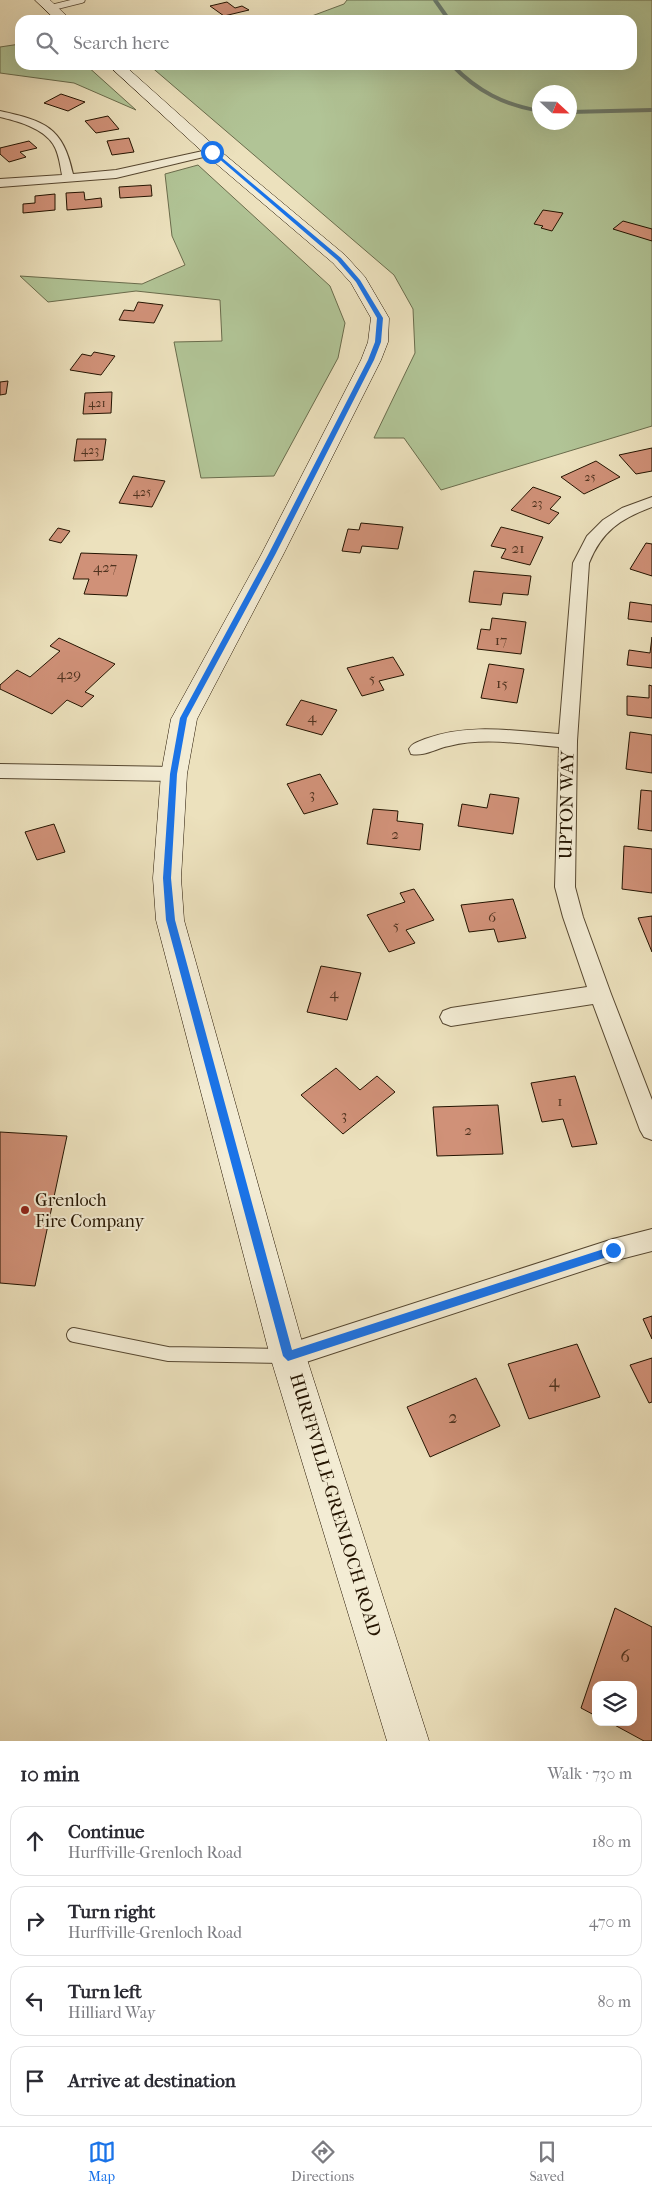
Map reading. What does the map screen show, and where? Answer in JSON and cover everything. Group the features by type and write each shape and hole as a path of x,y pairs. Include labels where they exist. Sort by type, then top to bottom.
{"main road":[{"path":"46,4 58,15"},
{"name":"HURFFVILLE-GRENLOCH ROAD","path":"121,70 212,152 339,259 358,281 380,318 378,342 371,360 272,555 184,718 174,774 167,878 170,920 288,1356 408,1741"}],"street":[{"path":"0,114 32,124 55,138 62,152 68,176"},
{"path":"0,183 68,176 116,174 212,152"},
{"name":"UPTON WAY","path":"652,502 614,518 601,528 583,556 579,578 568,740 565,887 573,917 600,994 652,1130"},
{"path":"418,749 434,741 479,736 568,740"},
{"path":"0,771 174,774"},
{"path":"452,1017 600,994"},
{"path":"288,1356 613,1250 652,1240"}],"lane":[{"path":"46,4 82,0"},
{"path":"74,1335 168,1354 288,1356"}],"green space":[{"path":"347,0 652,0 652,426 441,490 404,438 374,438 415,353 413,309 394,275 155,70 637,70 637,15 314,15 344,4"},
{"path":"15,45 15,70 92,70 136,110 74,83 0,73 0,47"},
{"path":"198,165 330,286 345,323 338,358 274,476 201,478 174,342 222,341 220,300 136,291 48,302 20,276 142,284 185,265 172,236 165,174"}],"building":[{"path":"227,2 235,8 242,6 249,10 223,15 210,6"},
{"path":"61,94 85,102 68,111 44,103"},
{"path":"108,116 119,129 96,133 85,121"},
{"path":"129,138 134,152 112,155 107,141"},
{"path":"29,141 37,148 20,152 26,157 9,162 0,154 0,148"},
{"path":"151,185 152,196 120,198 119,187"},
{"path":"84,192 85,200 101,198 102,207 67,210 66,193"},
{"path":"55,194 55,210 23,213 23,204 35,203 35,196"},
{"path":"543,210 563,213 552,231 534,224"},
{"path":"623,221 652,229 652,241 613,229"},
{"path":"138,302 163,305 154,323 119,320 124,310 134,311"},
{"path":"94,352 115,356 101,375 70,370 82,354 91,356"},
{"path":"8,381 6,394 0,395 0,382"},
{"path":"112,392 111,413 83,414 85,393"},
{"path":"77,439 106,439 103,460 74,461"},
{"path":"652,448 652,471 636,474 619,455"},
{"path":"596,461 620,477 584,494 561,477"},
{"path":"133,476 165,481 152,507 119,503"},
{"path":"533,487 561,497 550,509 559,513 549,524 511,510"},
{"path":"361,523 403,527 398,549 362,546 360,553 342,551 348,529 359,530"},
{"path":"501,527 543,537 530,565 501,558 506,549 491,546"},
{"path":"58,528 70,531 61,543 49,540"},
{"path":"646,543 652,544 652,576 630,569"},
{"path":"81,553 137,555 127,596 84,594 89,579 73,579"},
{"path":"474,571 531,576 528,595 503,593 501,605 469,602"},
{"path":"630,602 652,605 652,622 628,619"},
{"path":"492,618 526,622 521,654 477,649 481,629 490,630"},
{"path":"652,637 652,668 627,665 629,650 650,653"},
{"path":"59,638 115,664 85,692 94,696 82,707 67,700 52,714 0,689 0,685 17,670 30,677 60,651 50,646"},
{"path":"393,657 404,675 379,681 384,690 362,696 347,668"},
{"path":"489,664 524,669 517,703 481,698"},
{"path":"649,685 652,686 652,718 627,715 627,696 649,698"},
{"path":"301,700 337,710 322,735 286,725"},
{"path":"630,732 652,735 652,773 626,769"},
{"path":"320,774 338,804 304,814 287,784"},
{"path":"641,790 652,791 652,831 638,829"},
{"path":"490,794 519,798 513,834 458,826 462,804 487,808"},
{"path":"373,809 398,811 397,821 423,824 420,850 367,844"},
{"path":"54,824 65,852 37,860 25,832"},
{"path":"624,846 652,849 652,893 622,889"},
{"path":"414,889 434,920 406,930 415,943 389,952 367,915 405,902 400,893"},
{"path":"513,899 526,938 498,942 494,929 469,932 461,905"},
{"path":"652,916 652,952 638,918"},
{"path":"321,966 361,973 347,1020 307,1012"},
{"path":"336,1068 360,1090 377,1076 395,1092 343,1134 301,1095"},
{"path":"575,1076 597,1144 572,1147 563,1119 542,1122 531,1083"},
{"path":"498,1105 503,1154 437,1156 433,1107"},
{"name":"Grenloch Fire Company","path":"0,1132 67,1136 35,1286 0,1283"},
{"path":"652,1316 652,1339 643,1319"},
{"path":"577,1344 600,1397 529,1419 508,1364"},
{"path":"652,1358 652,1402 649,1403 630,1365"},
{"path":"476,1378 500,1426 430,1457 407,1407"},
{"path":"615,1608 652,1627 652,1741 644,1741 616,1726 637,1726 637,1681 592,1681 592,1714 581,1708"}],"waterway":[{"path":"435,0 446,15"},
{"path":"457,70 481,89 503,101 532,109"},
{"path":"577,112 652,110"}],"place":[{"name":"Grenloch Fire Company","path":"25,1210"}],"route":[{"path":"212,152 339,259 358,281 380,318 378,342 371,360 272,555 184,718 174,774 167,878 170,920 288,1356 613,1250"}]}
